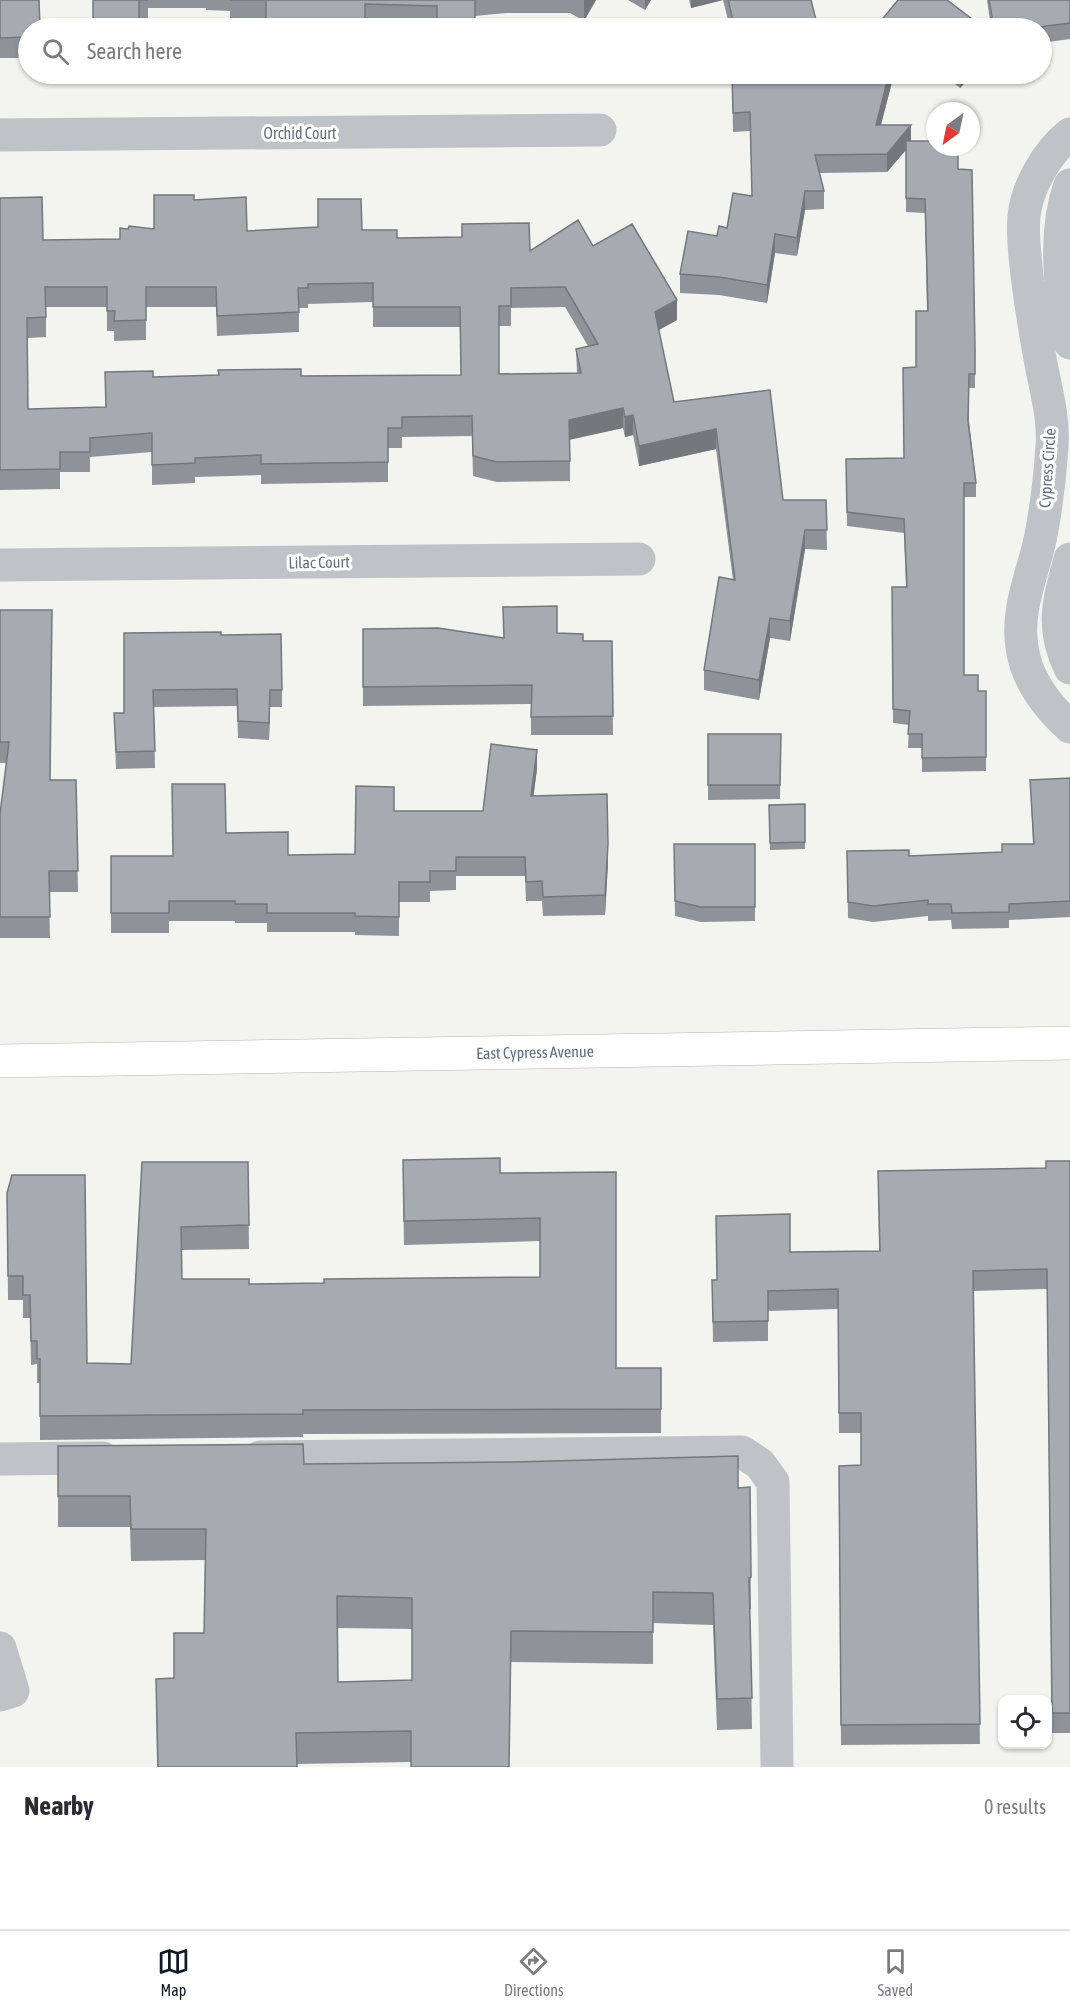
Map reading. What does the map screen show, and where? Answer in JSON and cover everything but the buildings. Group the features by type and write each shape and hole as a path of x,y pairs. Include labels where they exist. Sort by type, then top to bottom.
{"main road":[{"name":"East Cypress Avenue","path":"0,1061 1070,1043"}],"street":[{"name":"Orchid Court","path":"0,135 600,130"},
{"name":"Cypress Circle","path":"1070,134 1045,163 1030,193 1024,214 1023,237 1033,325 1050,410 1052,443 1040,539 1020,626 1027,670 1037,688 1059,717 1070,727"},
{"path":"1070,185 1064,203 1060,244 1063,304 1070,343"},
{"name":"Lilac Court","path":"0,565 639,559"},
{"path":"1070,559 1058,605 1058,633 1070,668"},
{"path":"227,1457 742,1452 760,1464 773,1482 777,1767"},
{"path":"0,1459 132,1458"},
{"path":"0,1648 7,1693"}]}
